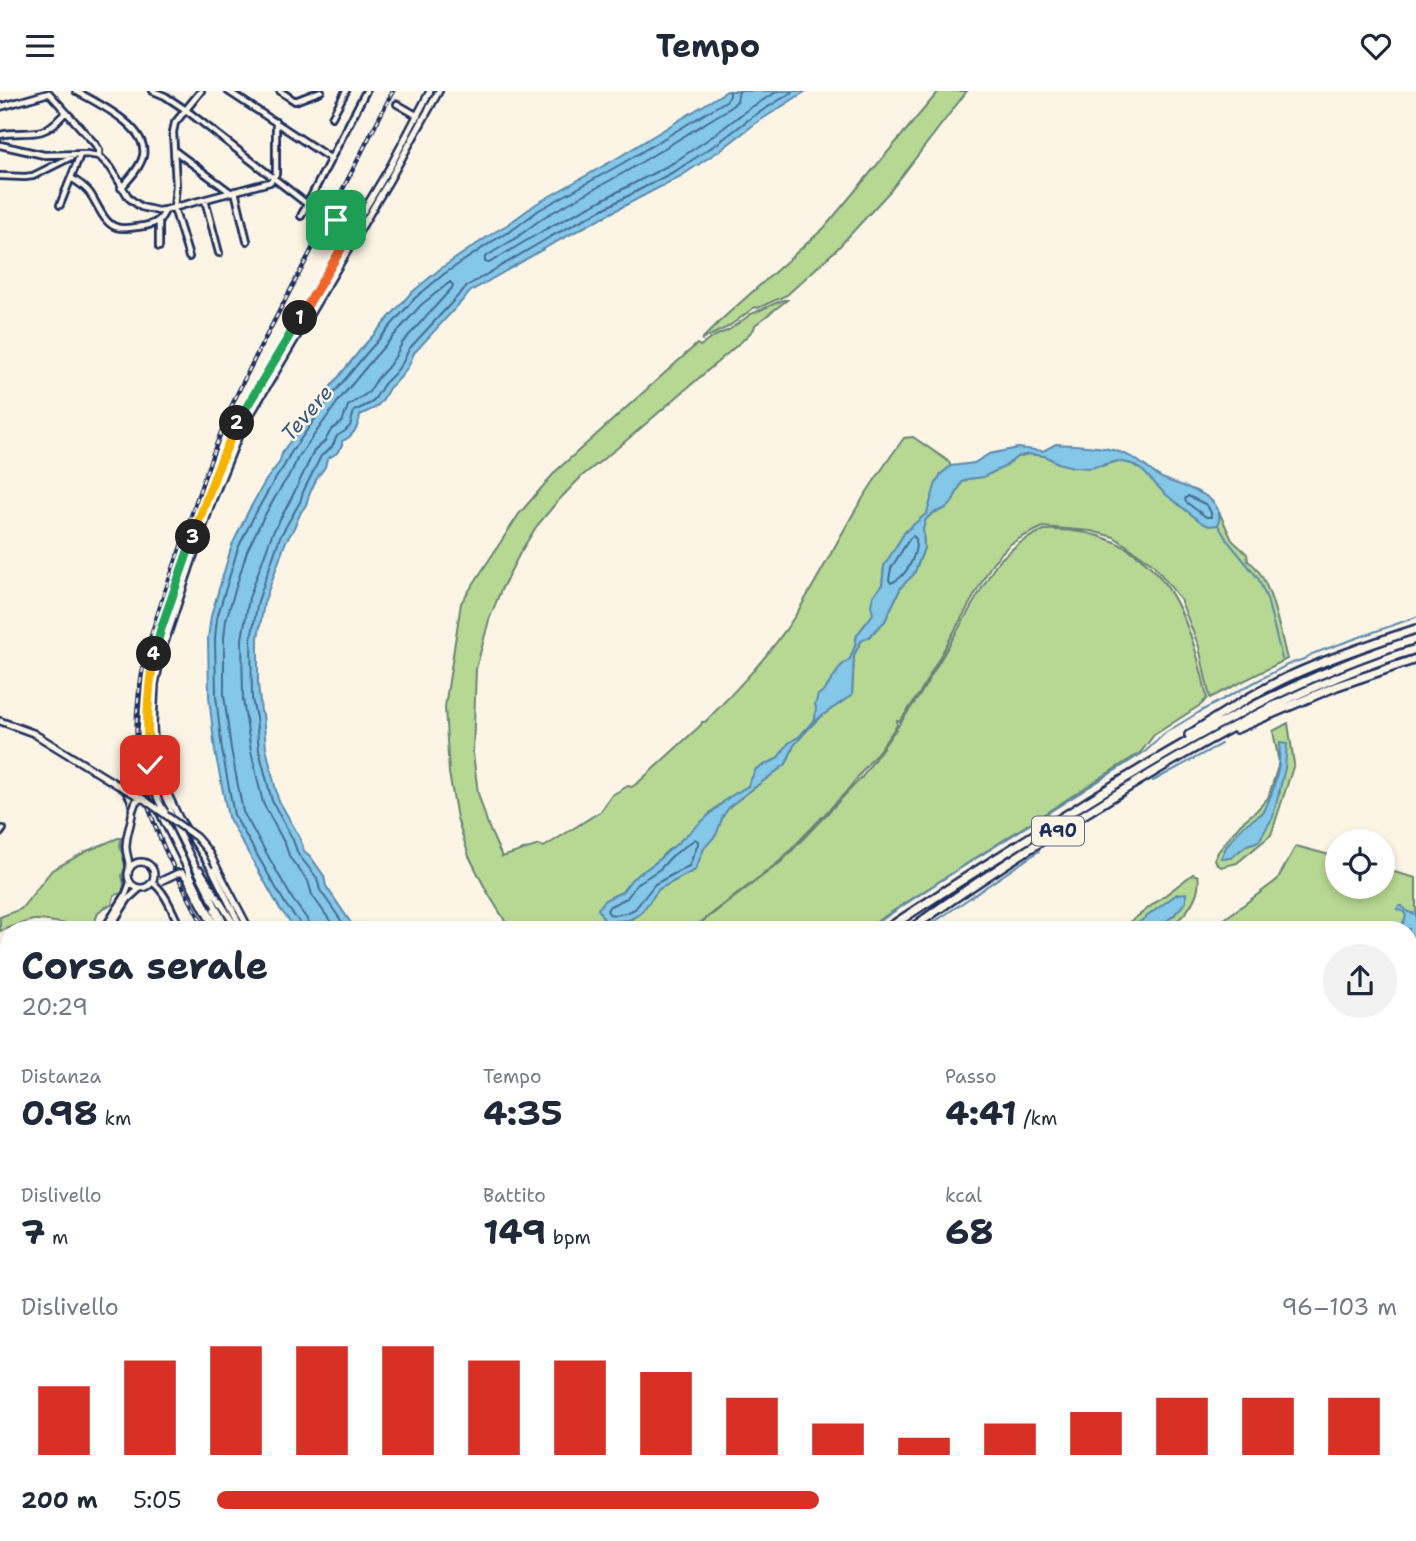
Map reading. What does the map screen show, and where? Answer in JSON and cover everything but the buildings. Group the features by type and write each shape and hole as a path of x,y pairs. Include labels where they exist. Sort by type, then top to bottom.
{"highway":[{"path":"1148,764 1205,724 1282,680 1416,629"},
{"name":"A90","path":"899,921 1197,735 1286,689 1416,639"},
{"name":"A90","path":"922,921 1041,841 1209,739 1312,687 1416,649"},
{"path":"1209,739 1337,686 1416,660"}],"main road":[{"path":"214,921 161,815 147,776 142,736 146,683 210,488 237,423 353,229 430,91"},
{"path":"224,921 170,815 158,771 153,728 155,691 169,625 229,457 247,418 386,188 439,91"},
{"path":"155,650 149,693 147,742 151,776 157,797 174,822"},
{"path":"0,722 30,731 124,789 133,802 126,851 130,883 139,889 146,888 153,882 182,873 213,921"},
{"path":"158,771 174,809 207,861 236,921"},
{"path":"118,785 145,800 196,837 208,851 245,921"},
{"path":"132,812 136,801 145,800"},
{"path":"192,859 234,921"},
{"path":"129,869 136,863 147,863 153,870 153,882"},
{"path":"201,878 215,921"}],"street":[{"path":"76,91 120,118 140,138 143,148 140,163 121,188"},
{"path":"153,91 186,110 320,212"},
{"path":"190,257 174,208 176,185 173,132 176,123 201,91"},
{"path":"228,91 331,159"},
{"path":"280,91 295,101 321,91"},
{"path":"332,117 346,91"},
{"path":"301,216 366,91"},
{"path":"0,107 49,92 99,149 99,156"},
{"path":"400,105 418,116"},
{"path":"0,135 43,131 66,112"},
{"path":"0,145 31,153 99,156 111,168 129,198 138,205 165,210 270,181 275,174 276,122"},
{"path":"175,151 233,192 247,241"},
{"path":"0,176 33,176 77,155"},
{"path":"60,205 77,155"},
{"path":"71,178 87,190 108,222 115,227 150,225 159,221 165,210"},
{"path":"205,200 219,253"},
{"path":"336,220 340,215"},
{"path":"330,217 353,229"},
{"path":"159,221 159,247"},
{"path":"153,882 177,921"},
{"path":"109,921 130,883"},
{"path":"114,921 128,899 139,889"}],"green space":[{"path":"939,91 967,91 891,190 837,249 787,295 755,307 728,327 701,340 824,228"},
{"path":"787,300 582,476 536,527 501,590 489,620 476,669 473,753 478,793 502,857 539,845 544,847 601,811 612,795 640,781 717,710 753,671 795,616 856,509 904,438 913,437 948,461 951,466 941,474 927,514 905,532 884,566 882,585 873,596 873,614 857,635 850,659 818,695 815,719 800,736 789,743 777,759 756,769 748,786 710,813 677,845 632,879 622,892 605,900 605,921 505,921 469,856 457,818 449,773 445,707 461,603 519,514 556,471 697,344 700,346 729,330 751,314"},
{"path":"1028,454 1045,456 1058,463 1102,466 1118,461 1132,464 1143,471 1218,525 1220,514 1232,540 1247,554 1248,561 1263,578 1274,605 1287,659 1210,698 1199,647 1180,599 1153,564 1114,537 1091,531 1043,527 1009,545 993,562 919,694 900,721 897,721 880,749 845,793 780,861 702,921 618,921 630,920 640,914 659,889 695,870 704,848 716,835 730,806 786,764 794,745 809,728 852,695 854,655 861,641 885,621 901,587 914,574 924,548 923,529 926,519 951,504 962,482 983,477 1017,457"},
{"path":"1044,530 1082,532 1113,541 1139,557 1160,577 1177,602 1189,632 1207,698 1202,704 1154,735 1141,752 877,921 704,921 781,862 862,777 920,695 996,564 1030,537"},
{"path":"1288,723 1294,764 1271,835 1237,863 1221,867 1215,859 1218,852 1240,824 1268,798 1278,767 1266,808 1242,827 1247,845 1259,841 1280,792 1280,744 1279,761 1273,731"},
{"path":"121,838 120,847 126,865 122,875 122,893 114,895 112,905 103,908 96,921 0,921 0,917 21,909 52,870 87,851"},
{"path":"1296,846 1325,854 1325,899 1395,899 1395,872 1416,878 1416,921 1222,921 1277,880"},
{"path":"1193,874 1198,876 1199,884 1193,902 1177,921 1167,921 1174,915 1152,915 1143,921 1131,921"}],"water":[{"path":"727,91 806,91 681,176 554,243 471,291 414,353 409,365 389,388 382,401 375,408 360,415 355,431 342,441 337,453 327,459 286,541 264,603 258,638 258,683 266,748 278,799 300,838 304,851 324,876 326,886 350,921 290,921 280,909 228,817 215,751 209,697 208,638 211,616 232,545 266,480 279,463 283,451 327,391 410,294 440,269 536,204"},
{"path":"1056,444 1097,447 1126,454 1162,478 1211,500 1219,514 1218,525 1209,526 1202,523 1164,493 1143,471 1132,464 1118,461 1090,468 1073,467 1045,456 1028,454 1017,457 983,477 962,482 951,504 926,519 923,529 924,548 914,574 901,587 885,621 861,641 854,655 852,695 809,728 794,745 786,764 730,806 716,835 704,848 695,870 659,889 640,914 629,920 604,921 598,909 605,900 622,892 632,879 655,863 728,798 748,786 756,769 777,759 789,743 800,736 815,719 818,695 850,659 857,635 873,614 873,596 882,585 884,566 905,532 927,513 941,474 951,466 974,463 989,454 1018,448 1043,451"},
{"path":"1280,743 1287,744 1285,768 1273,817 1259,841 1247,845 1231,858 1221,858 1227,845 1242,827 1264,812 1279,765"},
{"path":"1186,893 1186,902 1167,921 1141,921 1177,894"},
{"path":"1402,906 1408,912 1416,914 1416,921 1404,921 1404,912 1397,909"}],"waterway":[{"path":"1218,525 1258,578 1267,599 1282,659"},
{"path":"880,921 1146,751 1165,733 1201,711 1312,654 1416,617"},
{"path":"1153,781 1221,744"},
{"path":"1048,844 1078,827"},
{"path":"936,921 1039,851"}],"railway":[{"path":"201,921 173,867 147,804 136,731 141,678 161,602 233,403 393,91"}],"route":[{"path":"150,765 147,734 150,681 162,625 210,488 237,423 353,229 336,220"}],"water label":[{"name":"Tevere","path":"307,413"}]}
